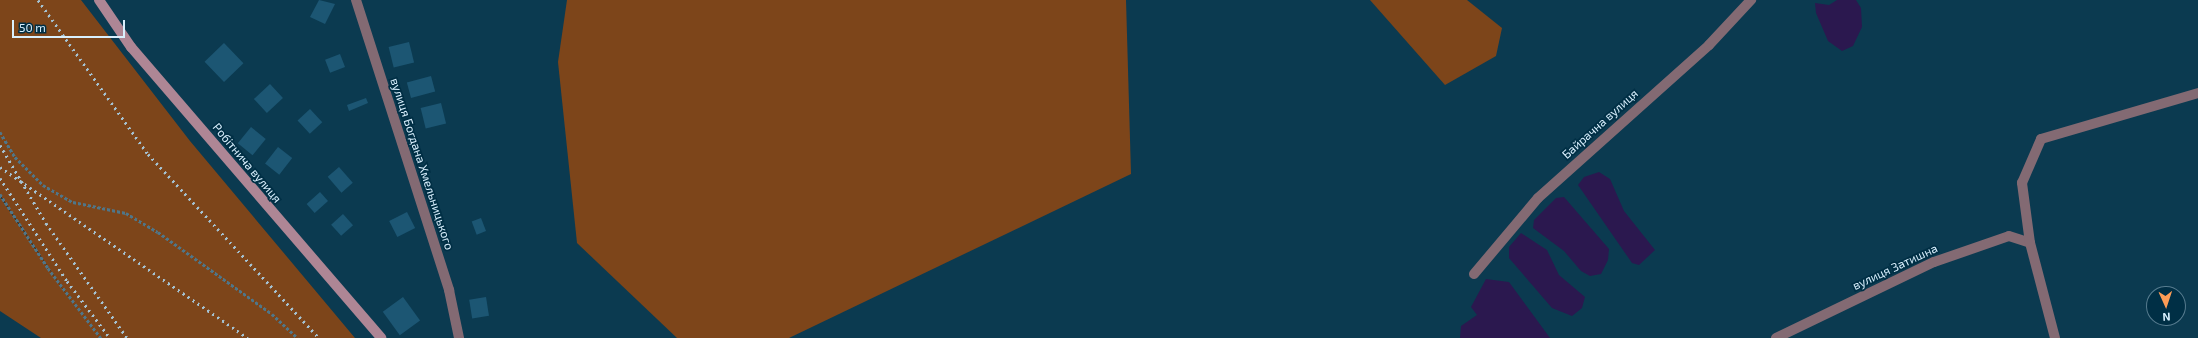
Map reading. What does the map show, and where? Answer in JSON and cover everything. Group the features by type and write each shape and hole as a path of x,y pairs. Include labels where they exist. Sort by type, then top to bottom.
{"street":[{"name":"Робітнича вулиця","path":"98,0 132,47 381,338"},
{"name":"вулиця Богдана Хмельницького","path":"356,0 449,290 459,338"},
{"name":"Байрачна вулиця","path":"1474,274 1538,198 1709,45 1751,0"},
{"path":"2055,338 2030,243 2022,183 2041,139 2198,93"},
{"name":"вулиця Затишна","path":"1776,338 1934,262 2009,236 2030,243"}],"path":[{"path":"0,132 15,157 43,185 73,202 126,213 158,232 272,314 298,338"},
{"path":"0,194 48,268 101,338"}],"shaded area":[{"path":"0,0 81,0 190,141 355,338 41,338 0,311 0,197 81,316 0,195"},
{"path":"567,0 1126,0 1131,174 789,338 677,338 577,243 558,62"},
{"path":"1370,0 1467,0 1502,28 1496,56 1445,85"},
{"path":"1837,0 1856,0 1861,8 1862,27 1853,46 1842,51 1828,41 1816,13 1815,3 1829,5"},
{"path":"1599,172 1610,179 1624,211 1655,250 1639,265 1632,263 1578,185 1584,177"},
{"path":"1564,197 1609,249 1608,260 1601,274 1590,276 1581,271 1564,251 1533,228 1534,220 1556,198"},
{"path":"1521,233 1547,250 1559,275 1585,297 1582,308 1572,316 1552,308 1509,258 1509,247"},
{"path":"1486,279 1509,282 1550,338 1460,338 1461,326 1477,315 1471,307"}],"building":[{"path":"319,0 335,4 325,24 310,17"},
{"path":"409,42 414,62 394,67 389,47"},
{"path":"224,43 243,63 224,82 205,62"},
{"path":"340,54 345,67 330,73 325,60"},
{"path":"431,76 435,91 411,98 407,82"},
{"path":"270,84 283,98 267,113 254,99"},
{"path":"366,98 368,103 349,111 347,105"},
{"path":"441,103 446,123 426,128 421,108"},
{"path":"310,109 322,122 310,134 298,121"},
{"path":"251,127 266,139 253,155 238,143"},
{"path":"278,147 292,158 279,175 265,164"},
{"path":"339,167 353,183 341,193 328,177"},
{"path":"320,192 328,201 315,213 307,204"},
{"path":"407,212 415,228 397,237 389,221"},
{"path":"343,214 353,225 341,236 331,225"},
{"path":"481,218 486,231 477,235 472,222"},
{"path":"403,297 420,320 400,335 383,312"},
{"path":"486,297 489,316 472,318 469,300"}],"railway":[{"path":"38,0 148,154 319,338"},
{"path":"0,145 46,223 127,338"},
{"path":"0,167 248,338"},
{"path":"0,178 67,281 110,338"}]}
